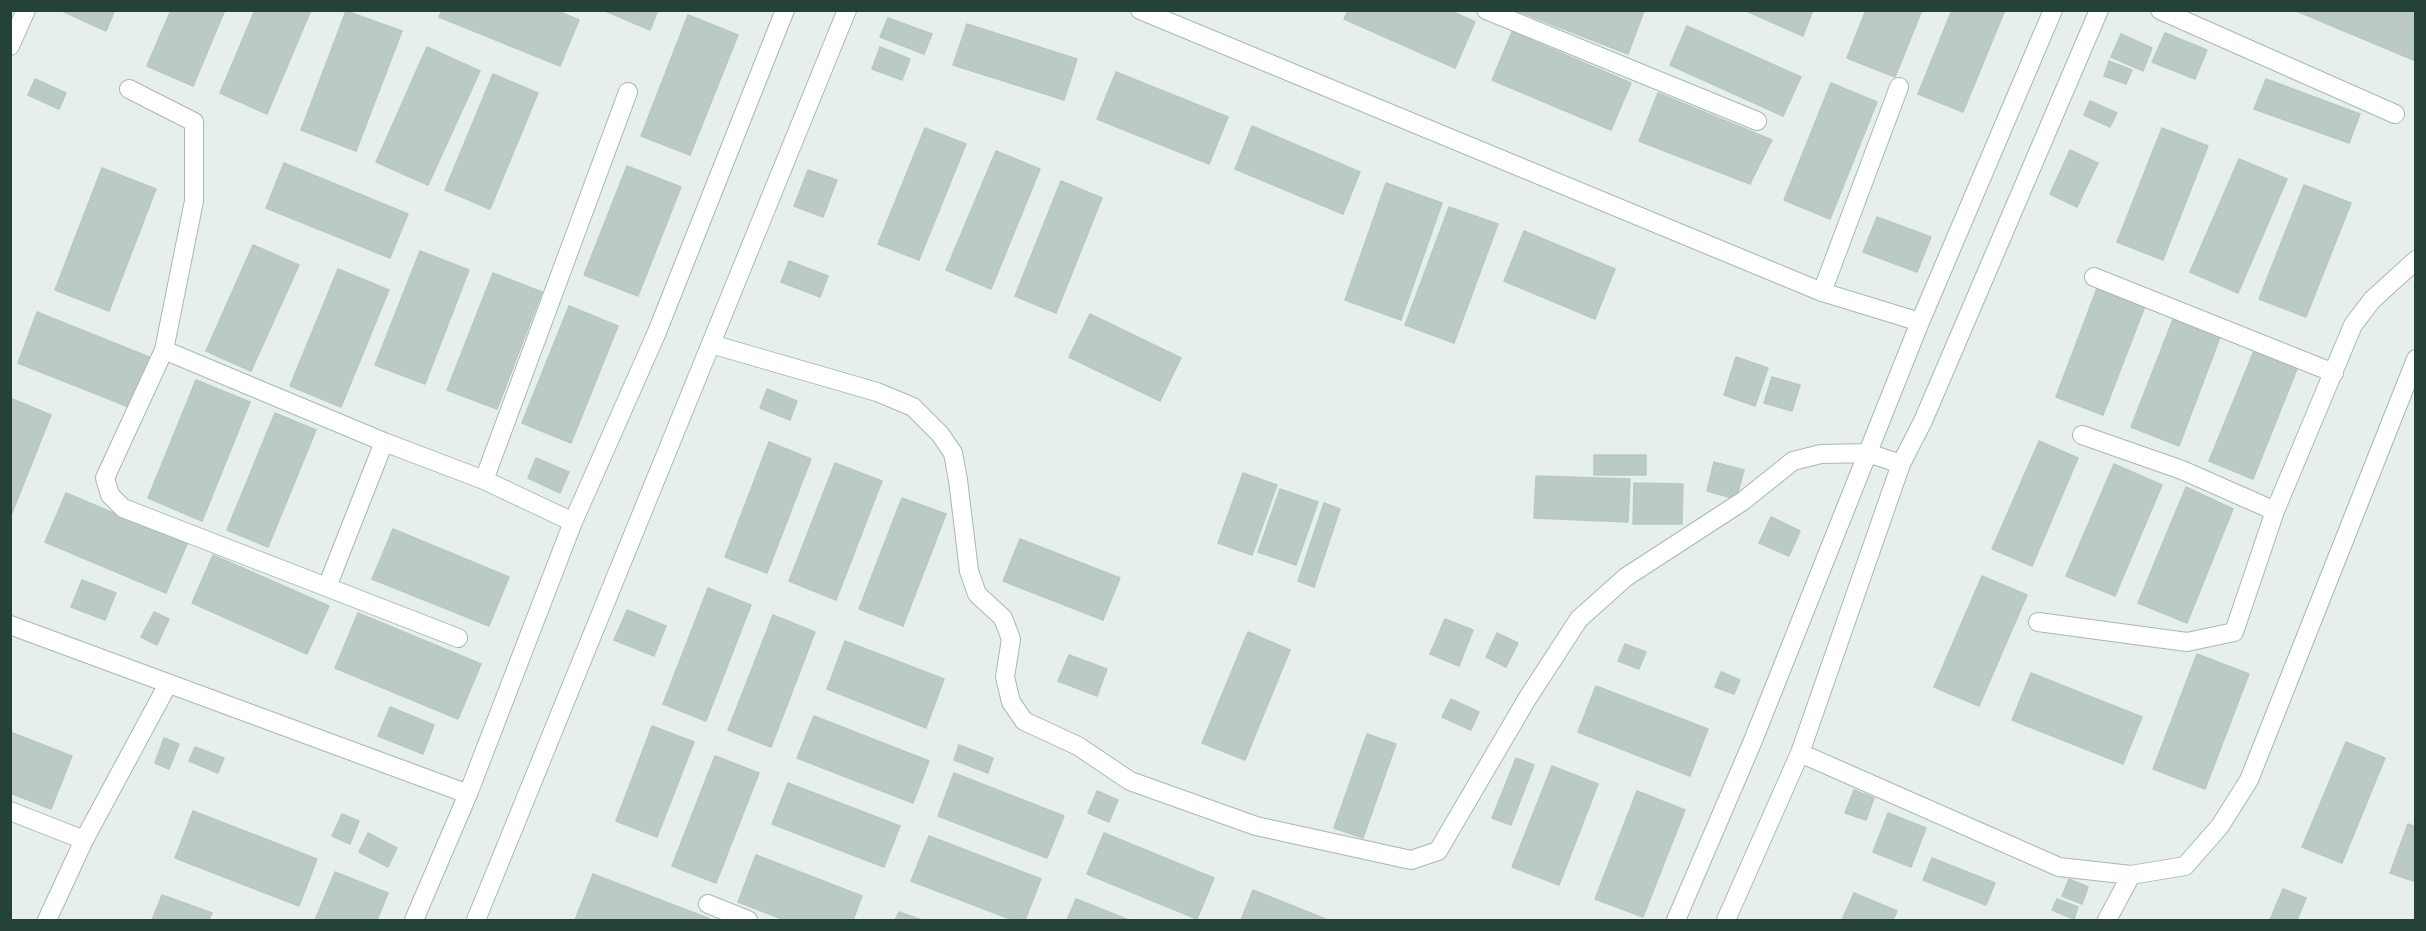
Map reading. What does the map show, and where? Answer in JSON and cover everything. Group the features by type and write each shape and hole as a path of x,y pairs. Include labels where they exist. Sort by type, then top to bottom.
{"street":[{"path":"10,46 26,10"},
{"path":"414,921 468,794 573,522 657,332 785,10"},
{"path":"476,921 847,10"},
{"path":"1140,10 1822,292 1920,322"},
{"path":"1486,10 1757,121"},
{"path":"1676,921 1752,743 1920,322 2054,10"},
{"path":"1726,921 1800,753 1901,464 1923,421 2099,10"},
{"path":"2160,10 2395,114"},
{"path":"1822,292 1899,87"},
{"path":"129,89 195,122 194,201 164,350 105,478 110,495 123,508 458,638"},
{"path":"484,480 628,92"},
{"path":"2038,622 2187,642 2234,632 2275,511 2353,325 2372,300 2415,260"},
{"path":"2094,277 2334,373"},
{"path":"711,344 877,392 913,407 940,434 953,453 969,571 976,594 1003,618 1011,639 1005,677 1011,702 1024,721 1078,746 1130,781 1256,826 1411,860 1438,851 1527,699 1579,620 1626,577 1743,501 1793,461 1821,454 1868,453 1901,464"},
{"path":"164,350 484,480 573,522"},
{"path":"1800,753 2059,867 2131,875 2185,866 2220,826 2249,780 2415,359"},
{"path":"2082,435 2182,470 2275,511"},
{"path":"327,587 384,441"},
{"path":"10,625 468,794"},
{"path":"47,921 84,840 168,684"},
{"path":"10,811 84,840"},
{"path":"2107,921 2131,875"},
{"path":"708,904 748,921"}],"building":[{"path":"60,10 115,10 106,31"},
{"path":"171,10 225,10 193,86 147,66"},
{"path":"255,10 311,10 267,114 220,93"},
{"path":"442,10 555,10 579,20 560,66 439,17"},
{"path":"603,10 658,10 650,30"},
{"path":"1348,10 1449,10 1475,22 1455,68 1344,19"},
{"path":"1520,10 1644,11 1628,54 1520,12"},
{"path":"1744,10 1813,10 1803,36"},
{"path":"1866,10 1922,10 1895,77 1847,58"},
{"path":"1952,10 2005,10 1963,112 1918,94"},
{"path":"2294,10 2416,10 2416,61"},
{"path":"346,11 402,31 356,151 301,130"},
{"path":"688,15 738,35 690,155 641,136"},
{"path":"888,18 932,34 924,54 880,37"},
{"path":"967,24 1077,59 1064,100 953,65"},
{"path":"1687,26 1801,77 1783,116 1670,65"},
{"path":"1512,32 1631,83 1611,130 1492,80"},
{"path":"2165,33 2207,50 2195,79 2152,62"},
{"path":"2121,34 2152,48 2143,71 2111,57"},
{"path":"427,47 480,71 428,185 376,162"},
{"path":"880,47 910,59 902,80 872,69"},
{"path":"2109,61 2132,70 2126,84 2104,76"},
{"path":"1116,72 1228,117 1209,164 1097,119"},
{"path":"493,74 538,93 490,209 445,190"},
{"path":"35,79 66,93 59,109 28,95"},
{"path":"2266,79 2360,114 2349,143 2254,109"},
{"path":"1831,83 1877,102 1830,219 1784,200"},
{"path":"1658,93 1772,140 1750,184 1639,141"},
{"path":"2090,101 2117,113 2110,127 2084,115"},
{"path":"1252,126 1360,172 1343,214 1235,169"},
{"path":"925,128 966,144 919,260 878,244"},
{"path":"2162,128 2208,146 2163,260 2117,242"},
{"path":"2070,150 2098,163 2077,207 2050,194"},
{"path":"996,151 1040,169 991,289 946,270"},
{"path":"2239,159 2287,179 2238,293 2190,272"},
{"path":"284,163 408,214 390,258 266,208"},
{"path":"627,166 681,187 638,296 584,275"},
{"path":"102,168 156,189 109,311 55,290"},
{"path":"808,170 837,180 823,217 794,206"},
{"path":"1061,181 1102,198 1056,313 1015,296"},
{"path":"1386,183 1442,203 1401,320 1345,300"},
{"path":"2304,185 2351,203 2306,317 2259,299"},
{"path":"1449,207 1498,224 1454,343 1405,325"},
{"path":"1877,217 1931,237 1917,272 1863,252"},
{"path":"1524,231 1615,269 1595,319 1504,281"},
{"path":"253,245 299,265 251,371 206,351"},
{"path":"420,251 469,270 425,384 375,365"},
{"path":"789,261 828,276 820,297 781,282"},
{"path":"338,269 389,290 341,407 290,386"},
{"path":"493,273 542,292 497,409 447,390"},
{"path":"2099,283 2147,301 2103,415 2056,397"},
{"path":"569,306 618,326 571,443 522,423"},
{"path":"37,312 154,359 134,409 18,363"},
{"path":"1090,314 1181,358 1160,401 1069,357"},
{"path":"2175,314 2222,332 2179,446 2131,427"},
{"path":"2256,346 2299,364 2253,479 2209,461"},
{"path":"1736,357 1768,368 1755,406 1724,395"},
{"path":"1772,377 1800,385 1792,411 1764,403"},
{"path":"196,380 250,402 202,521 148,498"},
{"path":"767,389 797,401 790,420 760,408"},
{"path":"10,398 51,415 10,518"},
{"path":"275,413 316,430 268,547 227,530"},
{"path":"2039,441 2078,458 2032,566 1992,549"},
{"path":"769,442 811,459 767,573 725,557"},
{"path":"1594,455 1646,455 1646,475 1594,475"},
{"path":"536,458 569,472 560,493 528,478"},
{"path":"1714,462 1744,470 1736,499 1707,491"},
{"path":"835,463 882,481 836,600 789,581"},
{"path":"2114,464 2162,485 2115,596 2066,576"},
{"path":"1243,473 1277,485 1252,555 1218,543"},
{"path":"1536,476 1630,479 1628,522 1534,518"},
{"path":"1634,483 1683,484 1682,524 1633,524"},
{"path":"2186,487 2233,509 2187,623 2138,603"},
{"path":"1280,489 1318,502 1296,565 1258,552"},
{"path":"66,493 187,544 166,593 45,542"},
{"path":"902,498 946,514 903,626 859,609"},
{"path":"1324,503 1340,509 1314,587 1298,581"},
{"path":"1771,517 1800,531 1789,556 1759,543"},
{"path":"393,529 509,577 489,626 372,579"},
{"path":"1020,539 1120,578 1103,620 1003,581"},
{"path":"213,555 329,606 307,654 192,603"},
{"path":"1982,576 2027,595 1979,706 1934,687"},
{"path":"82,580 116,593 105,620 71,607"},
{"path":"708,588 751,605 706,721 663,704"},
{"path":"627,610 666,626 654,656 614,640"},
{"path":"154,612 169,619 157,645 141,637"},
{"path":"358,613 481,664 458,719 335,668"},
{"path":"773,615 815,632 771,747 728,730"},
{"path":"1445,619 1473,630 1459,666 1430,654"},
{"path":"1248,632 1290,650 1245,760 1202,743"},
{"path":"1497,633 1518,643 1506,667 1486,657"},
{"path":"845,641 944,679 926,728 827,689"},
{"path":"1625,644 1646,652 1639,669 1618,661"},
{"path":"2197,654 2249,674 2205,789 2153,769"},
{"path":"1069,655 1107,669 1097,696 1058,681"},
{"path":"1721,672 1740,680 1734,694 1715,687"},
{"path":"2031,673 2142,717 2123,764 2012,720"},
{"path":"1596,686 1708,729 1690,776 1578,732"},
{"path":"1451,699 1479,712 1471,730 1442,717"},
{"path":"390,707 434,725 423,754 378,736"},
{"path":"814,716 929,761 913,803 797,758"},
{"path":"652,726 694,742 657,837 616,821"},
{"path":"10,732 72,756 51,809 10,793"},
{"path":"1367,734 1396,744 1363,838 1334,828"},
{"path":"164,738 179,744 169,769 155,763"},
{"path":"2346,742 2385,758 2342,863 2302,847"},
{"path":"959,745 993,758 988,773 954,760"},
{"path":"195,747 224,758 218,773 189,761"},
{"path":"715,756 759,773 716,883 672,866"},
{"path":"1516,758 1534,765 1511,825 1492,818"},
{"path":"1552,766 1598,784 1559,885 1512,867"},
{"path":"954,773 1064,816 1047,858 938,816"},
{"path":"788,783 900,826 884,867 772,824"},
{"path":"1854,790 1874,798 1866,820 1845,813"},
{"path":"1097,791 1118,800 1109,822 1088,813"},
{"path":"1637,791 1685,810 1643,917 1595,899"},
{"path":"193,811 317,859 299,906 175,858"},
{"path":"1888,813 1926,828 1911,867 1873,852"},
{"path":"342,814 359,821 350,844 332,836"},
{"path":"2408,824 2416,827 2416,882 2390,873"},
{"path":"368,833 397,848 388,867 359,852"},
{"path":"1104,833 1214,878 1197,919 1087,874"},
{"path":"929,836 1041,879 1025,920 1013,920 911,881"},
{"path":"756,855 862,896 853,920 785,920 738,902"},
{"path":"1932,858 1995,883 1986,905 1923,880"},
{"path":"335,872 388,893 377,920 315,920"},
{"path":"593,874 710,919 575,920"},
{"path":"2069,879 2088,887 2082,904 2062,896"},
{"path":"2283,889 2306,898 2297,920 2270,920"},
{"path":"1253,890 1328,920 1241,920"},
{"path":"1854,893 1897,911 1893,920 1842,920"},
{"path":"162,895 212,913 209,920 152,920"},
{"path":"1076,899 1129,920 1067,920"},
{"path":"2057,899 2078,907 2074,919 2052,910"},
{"path":"899,912 922,920 895,920"}]}
